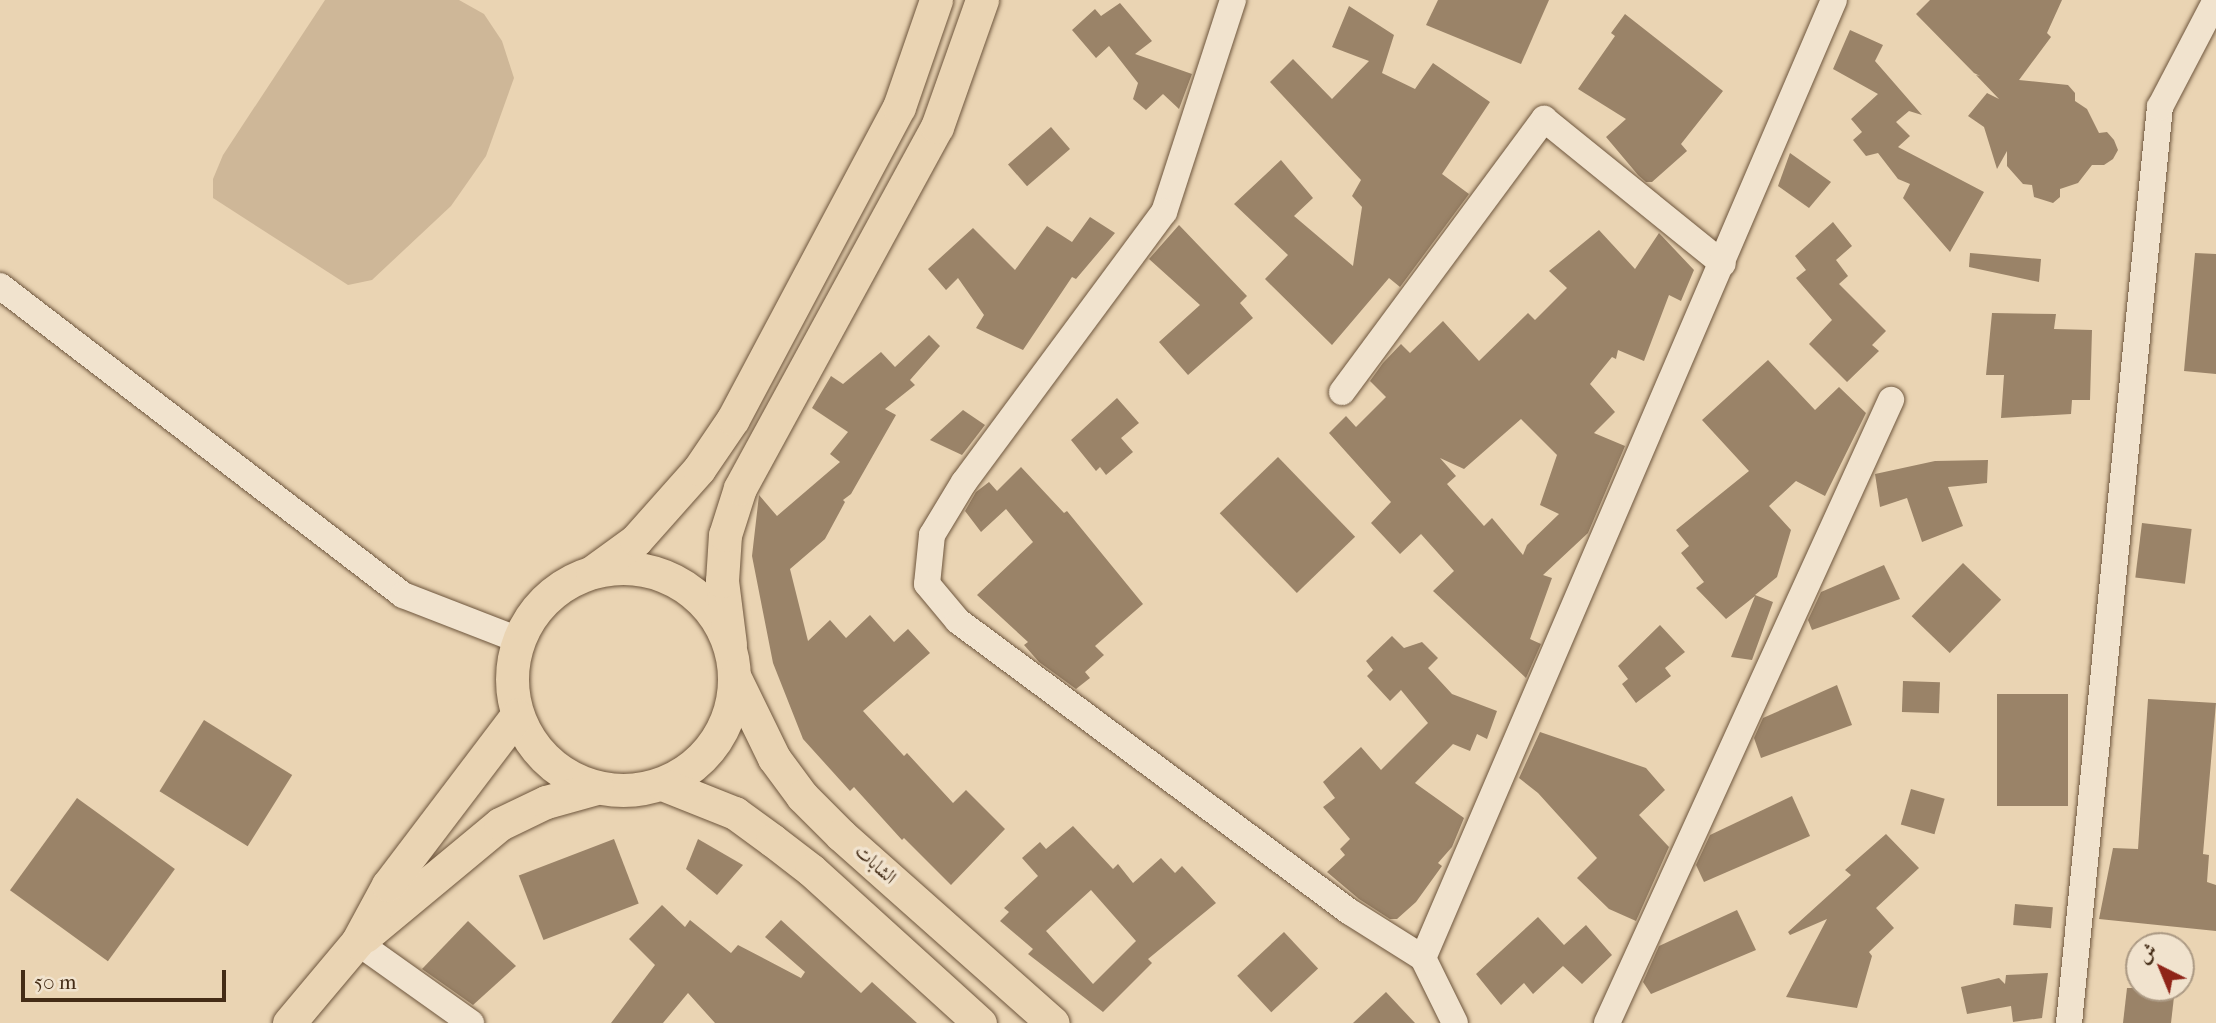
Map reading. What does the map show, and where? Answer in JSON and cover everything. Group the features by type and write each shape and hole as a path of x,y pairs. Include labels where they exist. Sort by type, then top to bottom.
{"main road":[{"path":"936,0 899,107 733,419 699,469 636,540 591,572 552,595 536,611 519,640 512,677 517,715 535,748 563,774 597,788 630,791 662,784 692,767 715,742 730,711 735,678 722,581 725,535 740,488 937,127 982,0"},
{"path":"591,572 625,568 659,574 680,584 690,590 714,614 730,644"},
{"name":"الشابات","path":"735,678 774,758 802,796 841,835 1053,1023"},
{"path":"289,1023 357,942 388,885 517,715"},
{"path":"662,784 734,813 772,840 811,870 980,1023"},
{"path":"357,942 407,904 500,824 546,802 597,788"}],"street":[{"path":"1233,0 1164,212 964,482 932,535 927,584 958,621 1350,912 1423,958 1455,1023"},
{"path":"1423,958 1834,0"},
{"path":"2069,1023 2160,107 2216,0"},
{"path":"1342,391 1544,119 1723,264"},
{"path":"0,286 403,595 519,640"},
{"path":"1607,1023 1891,400"},
{"path":"357,942 471,1023"}],"shaded area":[{"path":"325,0 459,0 484,14 502,41 514,78 486,156 451,206 372,280 348,285 213,198 213,179 223,155"}],"building":[{"path":"1438,0 1549,0 1521,64 1426,25"},
{"path":"1930,0 2062,0 2047,33 2051,37 2019,80 2068,85 2075,93 2075,101 2087,109 2099,133 2107,132 2114,140 2118,150 2113,159 2104,165 2092,165 2078,183 2060,189 2060,197 2053,203 2034,197 2032,185 2023,184 2007,166 2007,151 1997,169 1984,127 1968,116 1987,93 1999,99 1976,75 1980,76 1916,14"},
{"path":"1120,3 1152,41 1135,54 1192,74 1179,109 1163,94 1146,110 1133,99 1138,83 1109,46 1096,58 1072,30 1095,9 1101,16"},
{"path":"1349,6 1394,35 1382,73 1415,89 1433,63 1490,102 1442,174 1469,194 1400,287 1389,278 1332,345 1265,279 1288,255 1234,204 1281,160 1313,198 1294,216 1353,266 1362,207 1352,196 1361,180 1270,82 1293,59 1332,99 1369,61 1332,47"},
{"path":"1625,14 1723,91 1681,144 1687,151 1652,182 1646,182 1638,175 1606,137 1626,119 1578,89 1615,36 1611,33"},
{"path":"1850,30 1883,45 1875,61 1922,115 1909,111 1896,122 1910,136 1898,147 1984,192 1950,252 1903,198 1910,184 1898,179 1878,153 1866,156 1853,140 1862,132 1851,119 1878,94 1833,69"},
{"path":"1051,127 1070,149 1027,186 1008,164"},
{"path":"1790,153 1831,182 1809,208 1778,186"},
{"path":"1090,217 1115,233 1076,279 1072,277 1023,350 976,328 984,315 958,278 946,290 928,269 973,228 1015,270 1047,226 1072,242"},
{"path":"1833,222 1852,246 1836,260 1848,276 1839,284 1886,331 1872,345 1879,351 1847,382 1809,344 1832,320 1796,278 1806,270 1795,256"},
{"path":"1179,225 1247,296 1240,303 1253,318 1188,375 1159,342 1200,305 1149,259"},
{"path":"1599,230 1635,269 1659,233 1694,270 1681,301 1669,295 1644,361 1618,350 1616,359 1612,357 1590,384 1615,412 1594,433 1625,446 1588,533 1543,575 1552,578 1530,639 1541,644 1526,678 1433,591 1454,571 1421,534 1400,554 1371,523 1391,502 1329,433 1346,416 1356,427 1386,397 1370,381 1401,344 1410,353 1443,321 1479,361 1528,313 1535,320 1567,288 1549,271","holes":["1521,419 1557,455 1540,505 1559,514 1527,545 1523,555 1492,518 1484,526 1447,484 1456,476 1440,458 1464,469"]},
{"path":"1970,253 2041,259 2039,282 1969,267"},
{"path":"2195,253 2216,254 2216,374 2184,371"},
{"path":"1992,313 2056,314 2054,329 2092,330 2090,400 2072,400 2071,414 2001,418 2004,375 1986,375"},
{"path":"929,335 940,346 910,380 915,385 885,409 896,415 851,494 843,500 845,502 825,539 790,569 808,641 830,620 846,638 870,615 894,642 908,629 930,653 863,711 904,756 907,753 953,803 966,790 1005,829 951,885 904,838 902,840 854,787 850,791 803,739 773,663 752,556 759,495 777,516 840,462 830,454 848,432 812,408 831,376 843,384 881,352 895,367"},
{"path":"1768,360 1815,410 1839,387 1866,413 1825,496 1796,481 1769,506 1791,530 1777,577 1755,595 1773,602 1752,660 1731,657 1755,596 1726,619 1696,588 1704,582 1681,553 1689,546 1676,530 1749,471 1702,420"},
{"path":"1117,398 1139,423 1121,438 1133,452 1106,475 1100,467 1096,471 1071,440"},
{"path":"963,410 985,425 962,455 930,440"},
{"path":"1278,457 1355,537 1297,593 1220,513"},
{"path":"1988,460 1987,483 1948,487 1963,526 1922,542 1907,498 1880,507 1875,474 1935,461"},
{"path":"1021,467 1064,513 1067,511 1143,604 1095,646 1104,655 1085,672 1090,678 1076,689 1039,662 1024,645 1028,642 977,595 1033,542 1006,509 981,532 965,511 976,492 989,482 997,491"},
{"path":"2142,523 2192,529 2185,584 2135,578"},
{"path":"1963,563 2001,600 1950,653 1912,616"},
{"path":"1884,565 1900,599 1812,630 1808,620 1821,592"},
{"path":"1660,625 1685,652 1665,668 1671,676 1636,703 1622,684 1628,679 1618,666"},
{"path":"1392,636 1404,648 1422,642 1438,658 1428,668 1452,694 1497,711 1487,739 1477,734 1470,751 1453,744 1415,783 1464,818 1452,847 1438,863 1442,866 1416,902 1397,919 1390,919 1359,899 1327,872 1345,855 1340,849 1350,839 1323,807 1335,798 1323,782 1361,747 1381,770 1428,723 1401,690 1390,701 1367,676 1373,670 1366,661"},
{"path":"1903,681 1940,682 1939,713 1902,712"},
{"path":"1837,685 1852,725 1761,758 1754,738 1763,718"},
{"path":"1997,694 2068,694 2068,806 1997,806"},
{"path":"2148,699 2216,703 2203,854 2209,855 2207,882 2216,885 2216,931 2099,919 2113,848 2138,849"},
{"path":"204,720 292,775 248,846 159,791"},
{"path":"1540,732 1646,768 1665,790 1639,815 1669,847 1636,921 1609,909 1577,878 1597,858 1538,793 1519,778"},
{"path":"1911,789 1945,799 1934,834 1901,825"},
{"path":"1792,796 1810,836 1704,882 1696,865 1710,835"},
{"path":"77,798 175,869 108,961 10,890"},
{"path":"1073,826 1113,869 1118,864 1133,883 1161,858 1175,873 1182,866 1216,903 1148,959 1152,963 1103,1012 1028,954 1033,949 1000,921 1009,912 1004,908 1038,876 1022,858 1040,842 1046,849","holes":["1091,890 1136,941 1093,984 1046,931"]},
{"path":"1886,834 1919,868 1876,908 1894,928 1869,952 1872,956 1857,1008 1786,997 1827,919 1790,935 1788,932 1851,875 1845,870"},
{"path":"614,839 639,903 544,940 519,876"},
{"path":"698,839 743,865 717,895 686,869"},
{"path":"2015,904 2053,907 2051,928 2013,925"},
{"path":"662,905 685,927 690,920 731,953 738,945 801,978 805,972 765,937 781,920 861,993 872,982 917,1023 715,1023 688,993 663,1023 611,1023 655,965 629,939"},
{"path":"1737,910 1756,950 1651,994 1643,982 1659,946"},
{"path":"1538,917 1564,945 1586,925 1612,955 1582,984 1563,966 1533,994 1524,983 1501,1005 1476,974"},
{"path":"468,921 516,966 473,1005 422,969"},
{"path":"1284,932 1318,969 1271,1012 1237,976"},
{"path":"2048,973 2042,1018 2013,1022 2011,1006 1967,1014 1961,987 1999,978 2005,984 2006,975"},
{"path":"1386,992 1415,1023 1353,1023"},
{"path":"2125,1002 2173,1002 2171,1023 2123,1023"}]}
